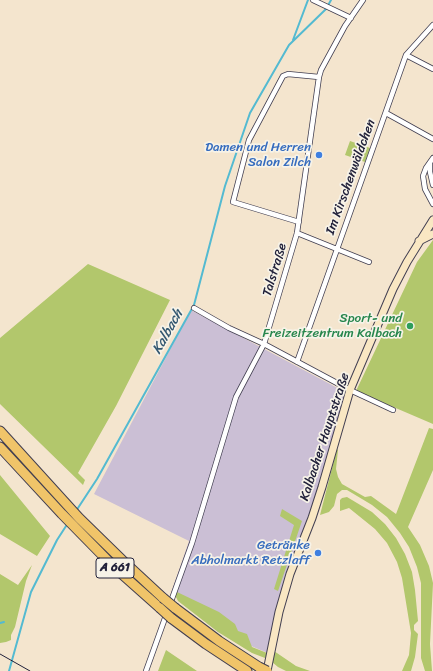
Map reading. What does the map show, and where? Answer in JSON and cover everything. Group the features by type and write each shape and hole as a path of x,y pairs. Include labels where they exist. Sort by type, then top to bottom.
{"highway":[{"name":"A 661","path":"0,432 80,518 122,560 175,608 219,641 264,670"},
{"name":"A 661","path":"0,447 62,514 115,568 171,618 206,644 247,671"}],"street":[{"path":"313,0 351,18"},
{"name":"Talstraße","path":"146,671 192,543 236,397 264,344 297,233 321,70 345,26 363,0"},
{"name":"Im Kirschenwäldchen","path":"297,362 320,301 406,55 433,25"},
{"path":"406,55 433,68"},
{"path":"299,222 233,202 248,140 283,76 288,74 319,77"},
{"name":"Im Kirschenwäldchen","path":"386,113 433,139"},
{"path":"431,160 430,172 433,185"},
{"path":"431,160 423,176 425,189 433,204"},
{"name":"Kalbacher Hauptstraße","path":"264,670 290,574 320,493 350,390 393,289 419,241 433,220"},
{"name":"Im Kirschenwäldchen","path":"297,233 369,262"},
{"path":"419,241 433,234"},
{"path":"194,308 229,328 264,344 350,390 393,410"}],"shaded area":[{"path":"191,310 345,392 312,518 290,574 270,654 218,632 171,593 189,541 94,494"}],"green space":[{"path":"350,141 370,148 365,162 345,155"},
{"name":"Sport- und Freizeitzentrum Kalbach","path":"433,240 433,424 356,391 417,262"},
{"path":"88,264 170,300 116,406 78,473 85,480 83,485 0,404 0,338"},
{"path":"429,428 433,429 433,470 408,527 420,545 429,566 433,583 430,644 432,671 425,671 421,658 421,583 417,567 409,547 400,533 387,517 372,505 347,490 342,490 337,494 334,506 329,512 320,515 337,449 336,469 342,484 365,497 371,496 396,514"},
{"path":"0,475 50,536 37,556 0,534"},
{"path":"347,497 372,512 385,524 396,538 405,554 412,572 418,621 414,625 414,630 418,634 415,657 411,671 402,671 409,655 411,633 402,578 397,562 387,543 375,529 349,508 340,511 340,500"},
{"path":"282,509 302,521 278,591 274,589 294,525 280,516"},
{"path":"32,565 26,581 15,627 11,635 11,640 0,643 0,574 18,585"},
{"path":"177,592 219,612 235,624 238,631 247,634 252,647 267,653 265,658 252,653 218,632 178,601 175,595"},
{"path":"170,609 196,630 258,671 255,671 209,642 177,617 169,610"},
{"path":"166,650 197,671 158,671"},
{"path":"274,651 296,666 310,671 286,671 278,667 272,662"}],"waterway":[{"path":"293,40 308,0"},
{"name":"Kalbach","path":"76,511 97,479 194,305 225,186 250,113 289,45 326,9 331,0"},
{"name":"Kalbach","path":"9,671 31,592 57,540 68,523"},
{"path":"0,623 4,622"}],"tram line":[{"path":"0,654 30,671"}],"place":[{"name":"Damen und Herren Salon Zilch","path":"319,155"},
{"name":"Sport- und Freizeitzentrum Kalbach","path":"410,326"},
{"name":"Getränke Abholmarkt Retzlaff","path":"318,553"}]}
